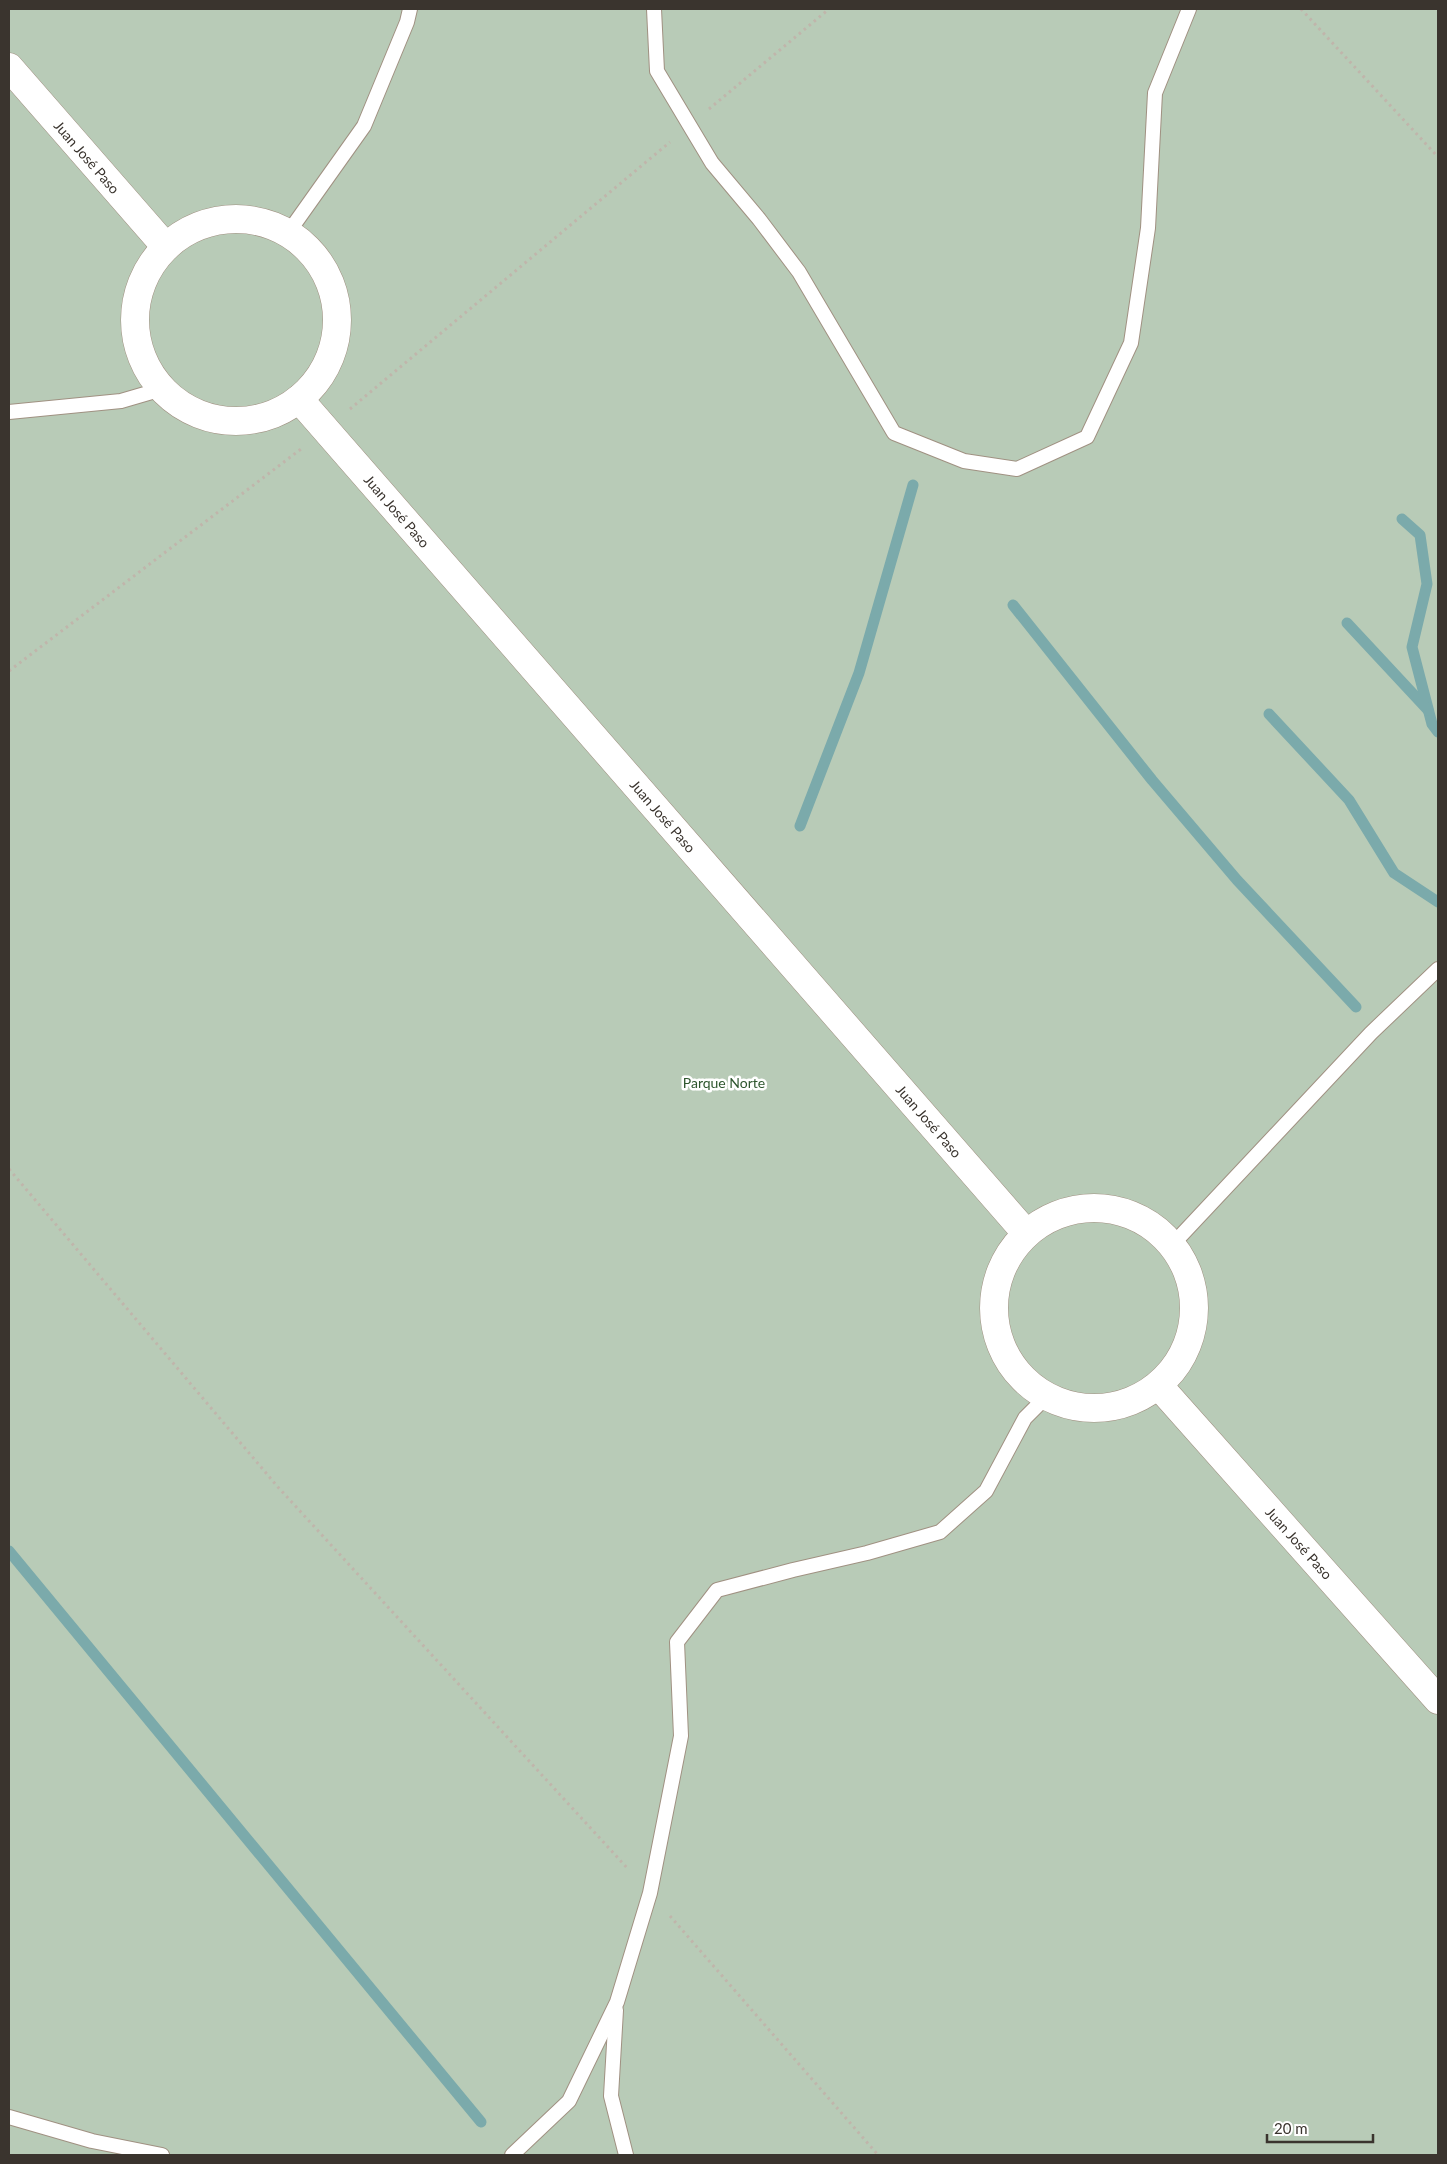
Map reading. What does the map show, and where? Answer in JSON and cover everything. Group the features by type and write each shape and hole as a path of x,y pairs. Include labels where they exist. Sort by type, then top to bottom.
{"street":[{"name":"Juan José Paso","path":"9,67 166,247"},
{"path":"224,220 257,222 288,233 313,254 330,282 337,314 334,346 321,376 299,399 274,414 244,421 214,419 186,408 162,389 144,364 135,333 136,302 147,272 166,247 193,229 224,220"},
{"name":"Juan José Paso","path":"299,399 1026,1233"},
{"path":"1085,1207 1117,1210 1148,1222 1173,1244 1188,1271 1195,1302 1192,1333 1180,1362 1159,1386 1133,1401 1104,1408 1074,1406 1047,1396 1021,1377 1003,1350 994,1320 995,1288 1006,1258 1026,1233 1053,1215 1085,1207"},
{"name":"Juan José Paso","path":"1159,1386 1438,1700"}],"lane":[{"path":"288,233 364,126 408,22 410,9"},
{"path":"654,9 657,71 712,164 759,219 799,272 894,433 964,461 1017,469 1087,437 1131,342 1148,228 1155,93 1189,9"},
{"path":"9,412 121,401 162,389"},
{"path":"1173,1244 1371,1033 1438,969"},
{"path":"512,2155 569,2101 616,2002 650,1893 681,1736 677,1642 717,1590 867,1553 940,1532 986,1491 1025,1418 1047,1396"},
{"path":"616,2002 610,2096 626,2155"},
{"path":"9,2117 92,2142 162,2155"}],"path":[{"path":"9,671 326,430 829,9"},
{"path":"1301,9 1438,157"},
{"path":"9,1169 277,1486 650,1893 878,2155"}],"green space":[{"name":"Parque Norte","path":"9,9 1438,9 1438,2155 9,2155"}],"waterway":[{"path":"800,826 859,673 913,485"},
{"path":"1402,519 1420,535 1427,584 1412,647 1432,724 1438,732"},
{"path":"1013,605 1152,780 1237,880 1356,1007"},
{"path":"1347,623 1428,710"},
{"path":"1269,714 1349,800 1394,873 1438,902"},
{"path":"9,1551 481,2122"}]}
